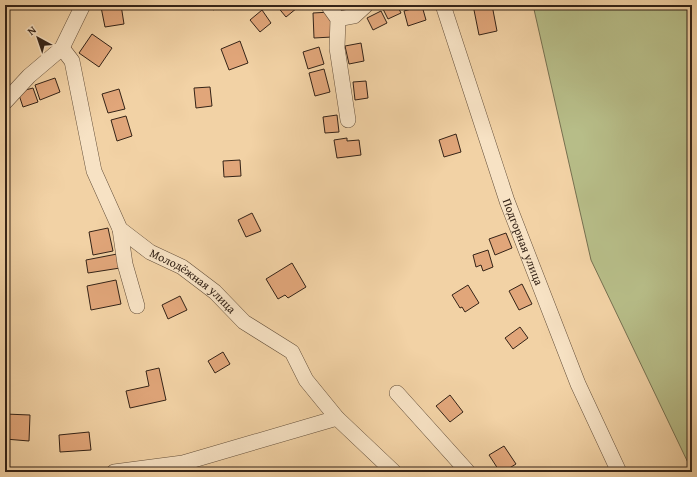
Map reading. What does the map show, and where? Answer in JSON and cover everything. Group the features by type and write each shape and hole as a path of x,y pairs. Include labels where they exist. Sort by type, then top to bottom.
{"street":[{"path":"5,102 29,76 62,48 83,5"},
{"path":"328,5 338,18 338,48 348,120"},
{"path":"338,18 354,16 366,5"},
{"name":"Подгорная улица","path":"443,5 507,201 578,384 619,472"},
{"name":"Молодёжная улица","path":"62,48 72,60 94,171 120,229 150,252 182,266 216,292 244,322 292,352 306,380 337,418 394,472"},
{"path":"120,229 125,264 137,306"},
{"path":"397,393 468,472"},
{"path":"114,472 183,463 337,418"}],"green space":[{"path":"533,5 692,5 692,471 591,260"}],"building":[{"path":"121,5 124,24 105,27 101,7"},
{"path":"205,5 217,5 214,10"},
{"path":"276,5 294,5 297,8 286,17"},
{"path":"381,5 397,5 401,13 388,19"},
{"path":"473,5 492,5 497,31 479,35"},
{"path":"422,6 426,20 408,26 404,11"},
{"path":"262,10 271,23 260,32 250,20"},
{"path":"381,11 387,23 373,30 367,18"},
{"path":"330,12 332,37 314,38 313,13"},
{"path":"92,34 112,48 99,67 79,53"},
{"path":"240,41 248,63 229,70 221,49"},
{"path":"361,43 364,61 349,64 345,46"},
{"path":"319,47 324,64 308,69 303,52"},
{"path":"324,69 330,92 315,96 309,73"},
{"path":"55,78 60,92 40,100 35,85"},
{"path":"366,81 368,98 355,100 353,82"},
{"path":"210,87 212,106 196,108 194,88"},
{"path":"33,88 38,102 23,107 18,92"},
{"path":"119,89 125,109 108,113 102,94"},
{"path":"337,115 339,132 325,133 323,117"},
{"path":"126,116 132,136 117,141 111,120"},
{"path":"456,134 461,152 444,157 439,140"},
{"path":"347,138 347,141 359,140 361,155 337,158 334,140"},
{"path":"240,160 241,176 224,177 223,161"},
{"path":"252,213 261,231 246,237 238,220"},
{"path":"108,228 113,251 93,255 89,232"},
{"path":"506,233 512,248 495,255 489,239"},
{"path":"488,250 493,267 483,271 481,265 476,267 473,255"},
{"path":"117,254 120,268 88,273 86,260"},
{"path":"292,263 306,287 288,298 285,295 278,299 266,279"},
{"path":"116,280 121,304 91,310 87,286"},
{"path":"522,284 532,304 519,310 509,291"},
{"path":"468,285 479,303 465,312 462,307 460,308 452,295"},
{"path":"180,296 187,310 168,319 162,305"},
{"path":"520,327 528,338 513,349 505,338"},
{"path":"223,352 230,364 215,373 208,361"},
{"path":"159,368 166,400 130,408 126,391 149,386 146,371"},
{"path":"450,395 463,412 450,422 436,406"},
{"path":"5,414 30,415 29,441 5,439"},
{"path":"89,432 91,450 60,452 59,435"},
{"path":"504,446 516,464 503,472 500,472 489,455"}]}
